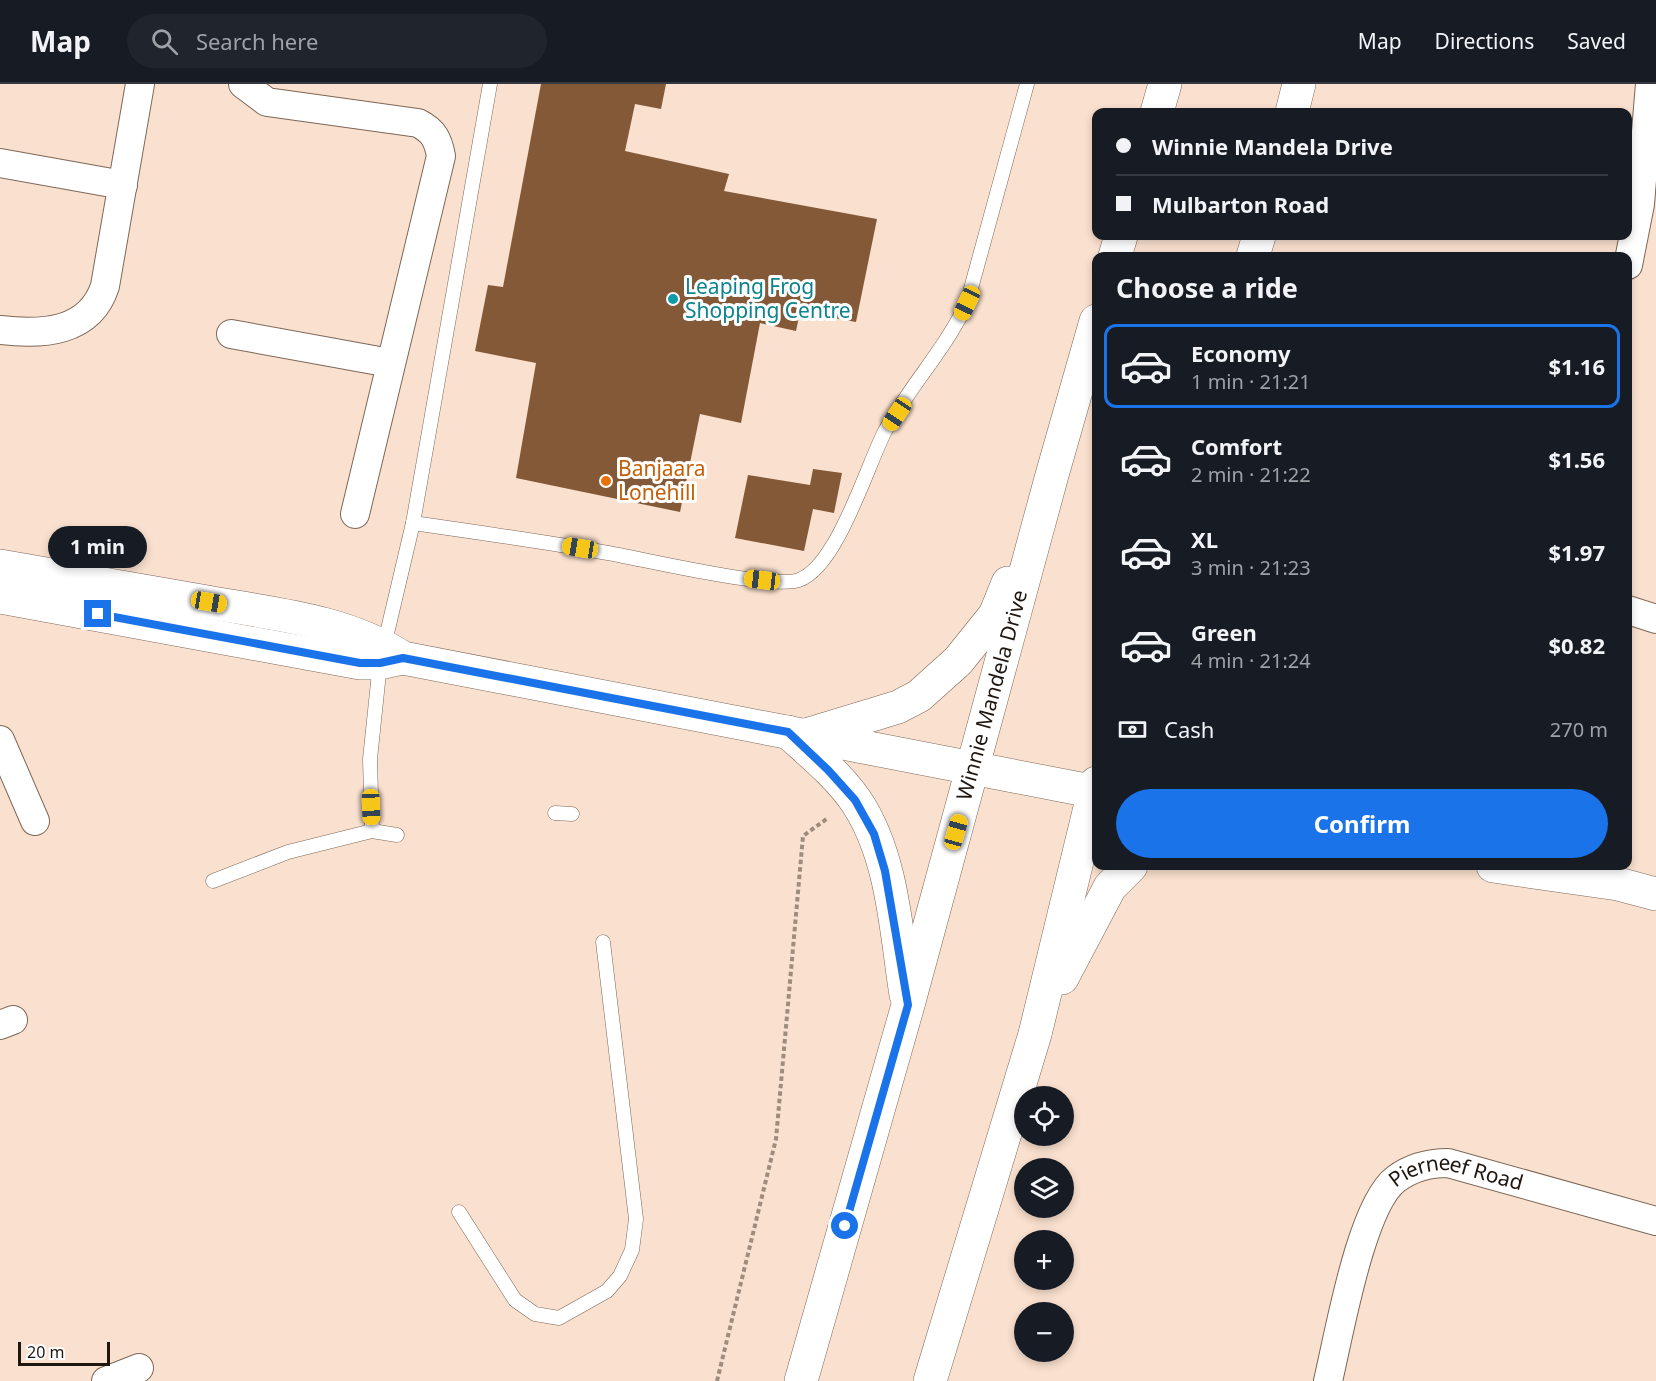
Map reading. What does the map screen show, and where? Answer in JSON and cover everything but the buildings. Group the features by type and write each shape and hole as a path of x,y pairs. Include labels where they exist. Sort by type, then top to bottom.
{"main road":[{"path":"1158,108 1165,84"},
{"path":"1293,108 1299,84"},
{"name":"Winnie Mandela Drive","path":"801,1381 974,768 1092,335"},
{"path":"797,734 898,707 919,696 958,661 995,615 1052,475"},
{"path":"0,566 335,627 389,656 974,768 1092,788"},
{"path":"0,597 318,657 360,663 389,656"},
{"path":"797,734 855,800 874,834 885,871 908,1005"},
{"path":"930,1381 1035,1034 1092,805"},
{"path":"1035,1034 1075,951 1110,887 1127,870"},
{"path":"1521,870 1618,884 1656,894"}],"street":[{"path":"0,330 17,332 64,328 95,310 105,286 141,84"},
{"path":"243,84 267,102 418,123 435,135 441,156 355,514"},
{"path":"1632,253 1648,206 1650,84"},
{"path":"0,163 123,185"},
{"path":"231,334 390,363"},
{"path":"1632,611 1656,619"},
{"path":"0,740 35,820"},
{"name":"Pierneef Road","path":"1328,1381 1370,1215 1395,1179 1413,1170 1429,1163 1448,1163 1656,1221"},
{"path":"106,1381 139,1368"}],"lane":[{"path":"372,831 370,759 490,84"},
{"path":"413,523 600,551 742,578 782,583 799,580 814,572 826,558 873,464 884,433 953,333 967,303 1027,84"},
{"path":"555,813 572,814"},
{"path":"213,881 288,852 372,831 397,835"},
{"path":"459,1212 515,1300 535,1314 559,1318 607,1291 620,1276 632,1250 636,1219 603,942"}],"path":[{"path":"717,1381 776,1139 803,836 855,800"}],"place":[{"name":"Leaping Frog Shopping Centre","path":"673,299"},
{"name":"Banjaara Lonehill","path":"606,481"}],"route":[{"path":"98,614 318,657 360,663 380,663 403,658 788,732 828,770 855,800 874,834 885,871 908,1005 845,1226"}]}
